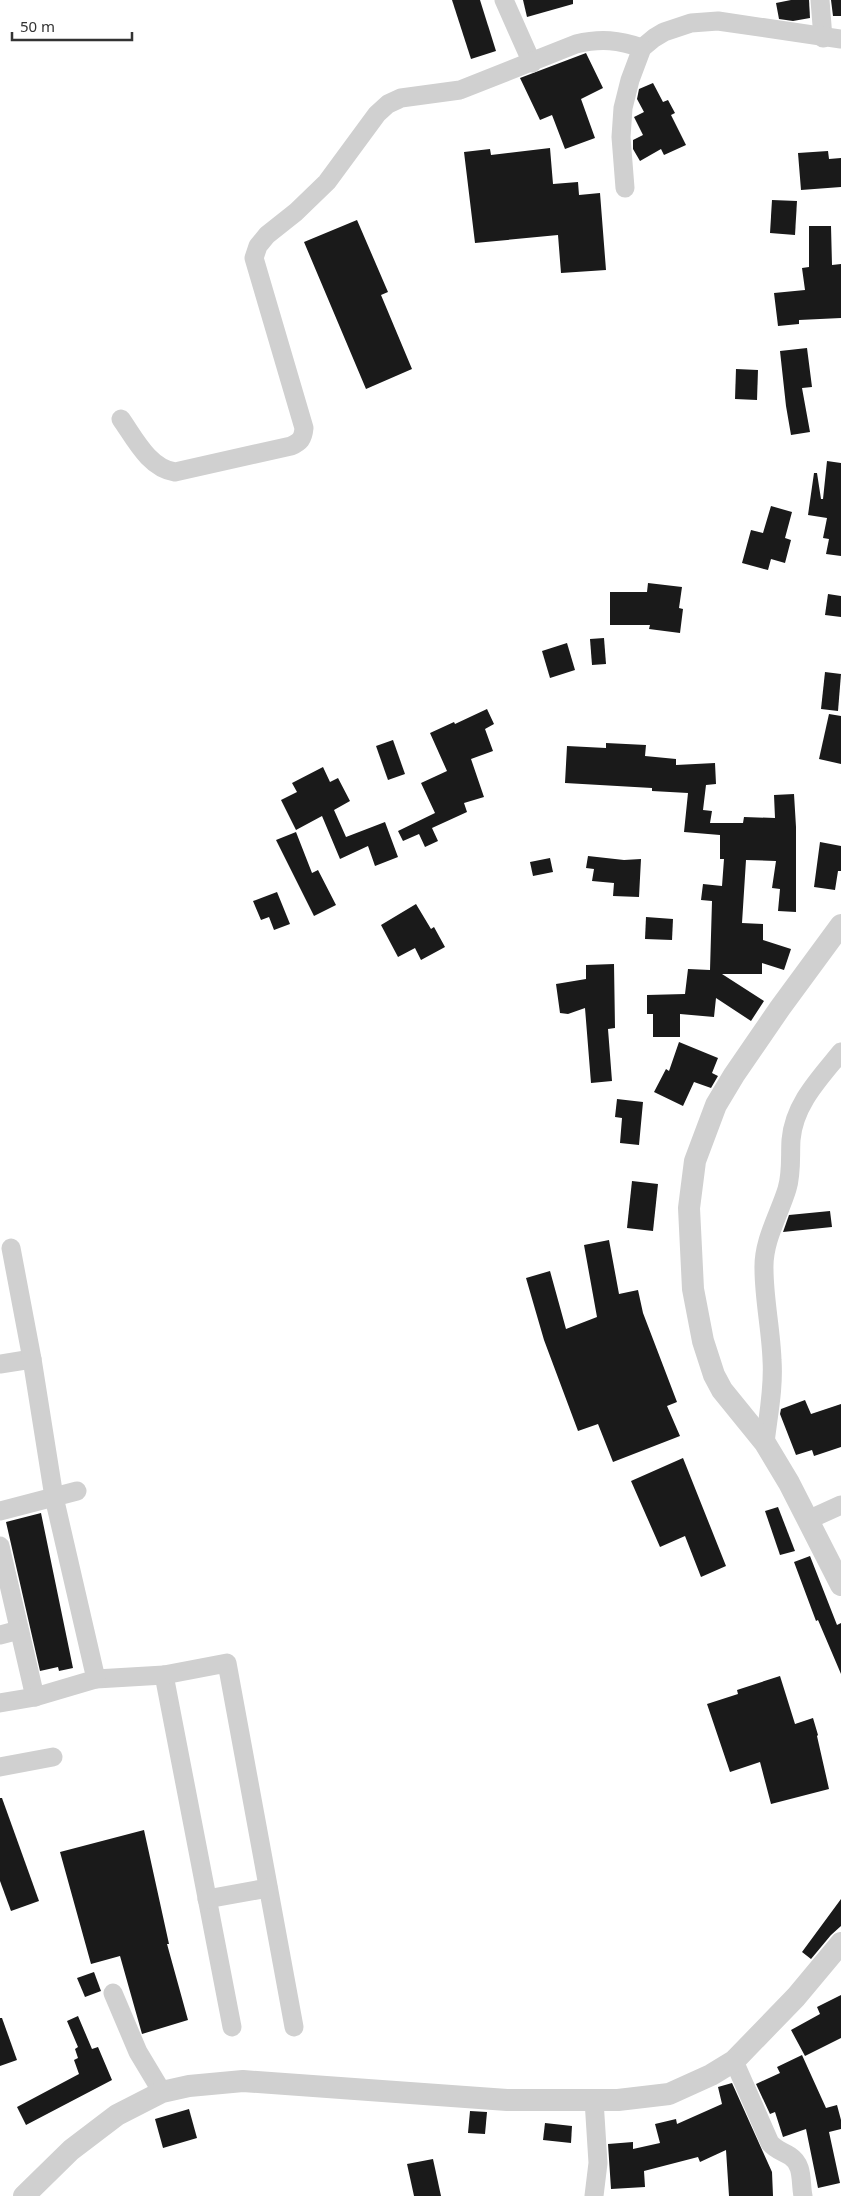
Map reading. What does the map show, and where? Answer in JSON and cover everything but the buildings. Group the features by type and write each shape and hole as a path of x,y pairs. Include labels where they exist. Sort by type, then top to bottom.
{"street":[{"path":"504,0 532,63"},
{"path":"625,188 621,137 623,108 630,80 642,48 664,32 691,23 718,22 832,39 820,0"},
{"path":"121,419 155,464 165,471 175,472 291,446 299,442 303,436 304,428 254,258 258,246 267,235 296,212 328,182 377,114 388,104 401,98 460,90 576,44 593,40 620,41 642,48"},
{"path":"841,925 734,1075 716,1105 695,1161 688,1208 693,1289 703,1342 714,1375 733,1405 759,1436 789,1483 841,1584"},
{"path":"759,1436 773,1383 763,1267 768,1243 788,1187 792,1139 796,1118 809,1092 841,1052"},
{"path":"11,1248 32,1359 54,1497 96,1679"},
{"path":"0,1364 32,1359"},
{"path":"0,1511 77,1491"},
{"path":"808,1520 841,1505"},
{"path":"0,1546 3,1573 20,1630 35,1697"},
{"path":"0,1635 20,1630"},
{"path":"0,1703 35,1697 96,1679 164,1675 227,1663 294,2027"},
{"path":"164,1675 232,2027"},
{"path":"0,1768 53,1757"},
{"path":"207,1899 268,1888"},
{"path":"24,2196 95,2131 132,2107 156,2084 189,2086 243,2081 507,2100 594,2100 647,2098 669,2094 711,2075 734,2061 807,1985 841,1943"},
{"path":"113,1993 138,2052 156,2084"},
{"path":"734,2061 770,2143 798,2164 803,2196"},
{"path":"594,2100 598,2163 594,2196"}]}
